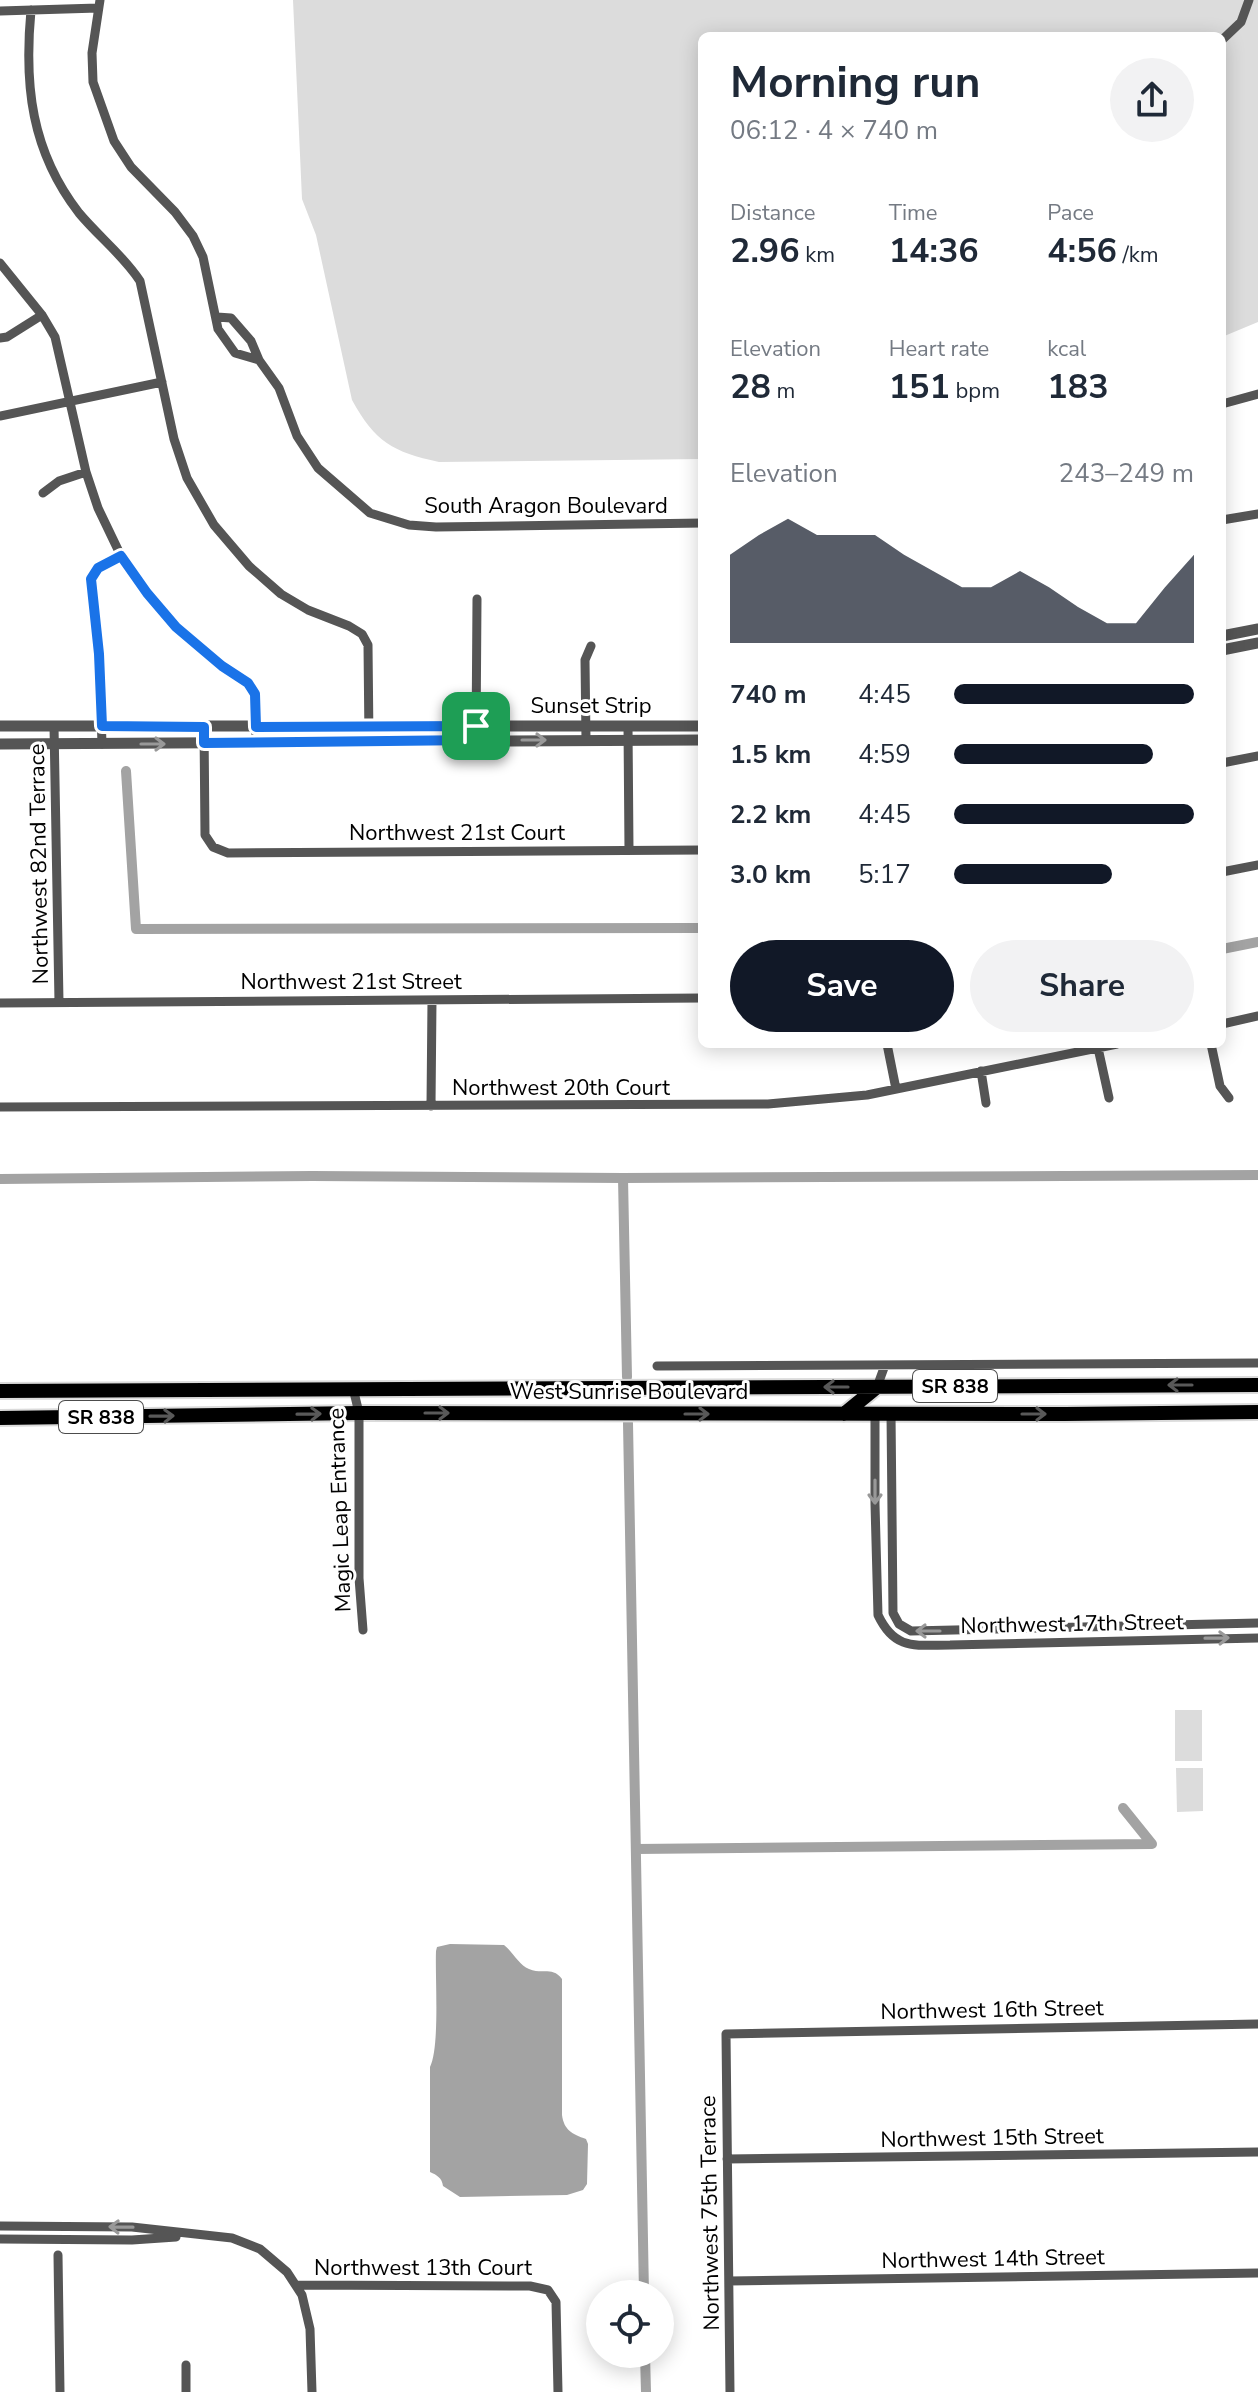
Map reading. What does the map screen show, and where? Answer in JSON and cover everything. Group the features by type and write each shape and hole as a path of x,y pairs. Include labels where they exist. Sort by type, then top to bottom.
{"highway":[{"name":"West Sunrise Boulevard","path":"0,1391 1258,1385"},
{"path":"844,1414 877,1387"},
{"name":"West Sunrise Boulevard","path":"0,1418 359,1413 1258,1412"}],"street":[{"path":"1226,36 1241,22 1249,0"},
{"path":"0,11 99,4 92,53 93,82 114,141 131,167 175,212 193,236 203,257 218,329 232,349 259,360"},
{"path":"31,10 27,50 29,93 40,142 78,212 128,262 140,281 174,439 187,478 214,525 249,566 281,594 362,634 368,645 369,741"},
{"path":"0,263 42,315 55,337 86,472 98,508 121,556 176,627 222,666 248,683 255,694 256,743"},
{"path":"0,338 7,337 42,315"},
{"path":"217,317 231,318 246,334 232,349"},
{"name":"South Aragon Boulevard","path":"246,334 259,360 279,388 297,436 318,468 370,513 409,525 436,527 698,523"},
{"path":"0,416 162,382"},
{"path":"1226,403 1258,394"},
{"path":"43,493 59,481 86,472"},
{"path":"1226,519 1258,514"},
{"path":"102,744 99,654 91,579 98,568 121,556"},
{"path":"476,740 477,599"},
{"path":"1226,635 1258,629"},
{"path":"1226,649 1258,643"},
{"path":"586,740 585,660 591,646"},
{"name":"Sunset Strip","path":"0,726 698,726"},
{"name":"Northwest 82nd Terrace","path":"54,726 59,1002"},
{"path":"628,726 629,850"},
{"path":"204,727 204,743"},
{"name":"Sunset Strip","path":"0,744 698,740"},
{"name":"Northwest 21st Court","path":"204,743 205,835 213,847 228,853 698,850"},
{"path":"1226,762 1258,756"},
{"path":"1226,871 1258,865"},
{"name":"Northwest 21st Street","path":"0,1003 698,998"},
{"path":"431,1106 432,1000"},
{"path":"1226,1023 1258,1016"},
{"path":"888,1048 896,1089"},
{"path":"1098,1048 1109,1098"},
{"name":"Northwest 20th Court","path":"0,1107 768,1104 867,1095 1098,1048"},
{"path":"1212,1048 1220,1086 1229,1098"},
{"path":"981,1071 986,1103"},
{"path":"657,1366 1258,1363"},
{"path":"877,1387 885,1365"},
{"name":"Magic Leap Entrance","path":"353,1388 359,1413 359,1578 363,1630"},
{"name":"Northwest 17th Street","path":"891,1413 893,1613 899,1624 911,1631 1258,1623"},
{"name":"Northwest 17th Street","path":"875,1414 878,1615 895,1639 910,1645 1258,1638"},
{"name":"Northwest 16th Street","path":"726,2034 1258,2024"},
{"name":"Northwest 75th Terrace","path":"726,2034 730,2392"},
{"name":"Northwest 15th Street","path":"727,2159 1258,2152"},
{"path":"0,2226 132,2227 232,2238 260,2249 287,2272 307,2311 312,2392"},
{"path":"0,2239 132,2240 199,2235"},
{"path":"58,2255 60,2392"},
{"name":"Northwest 14th Street","path":"729,2281 1258,2273"},
{"name":"Northwest 13th Court","path":"296,2285 530,2286 548,2290 556,2302 558,2392"},
{"path":"186,2365 186,2392"}],"shaded area":[{"path":"293,0 1258,0 1258,322 1226,335 1226,32 698,32 698,459 439,462 409,454 387,443 369,426 352,400 316,235 302,199"},
{"path":"1175,1710 1202,1710 1202,1761 1175,1761"},
{"path":"1176,1768 1203,1768 1203,1811 1177,1812"},
{"path":"450,1944 504,1945 525,1967 551,1972 562,1979 562,2115 567,2128 586,2139 588,2144 587,2184 583,2190 567,2195 460,2197 443,2186 439,2177 430,2172 430,2067 436,2028 436,1951 437,1947"}],"waterway":[{"path":"126,771 136,929 698,928"},
{"path":"1226,948 1258,942"},
{"path":"0,1179 1258,1175"},
{"path":"623,1178 627,1377"},
{"path":"628,1423 644,2280"},
{"path":"636,1849 1152,1844 1123,1808"},
{"path":"645,2368 646,2392"}],"route":[{"path":"121,556 176,627 222,666 248,683 255,694 256,727 476,726 476,740 204,743 204,727 102,726 91,579 98,568 121,556"}]}
